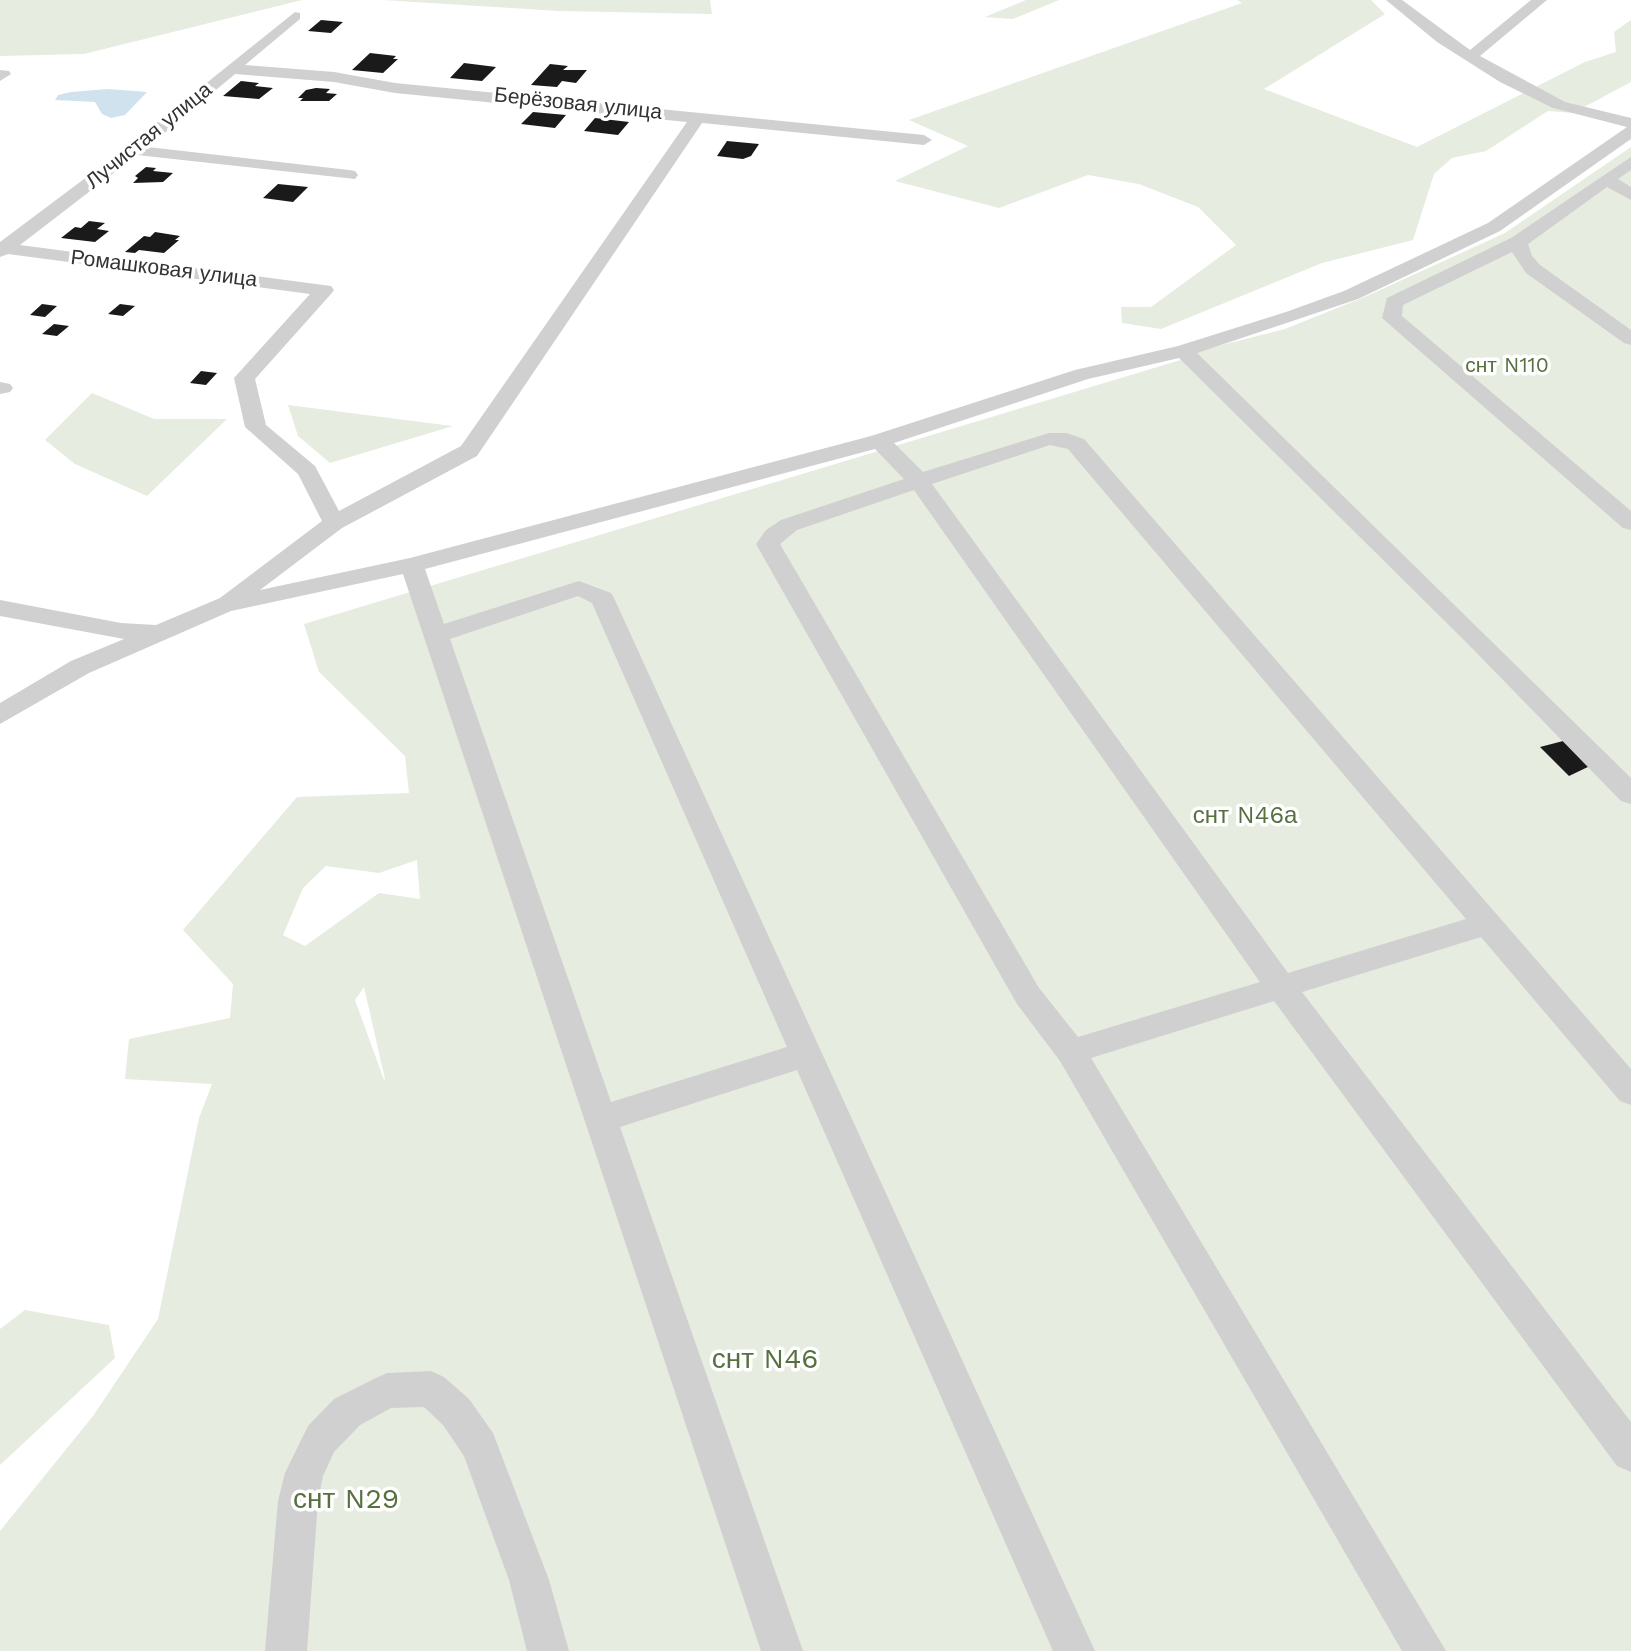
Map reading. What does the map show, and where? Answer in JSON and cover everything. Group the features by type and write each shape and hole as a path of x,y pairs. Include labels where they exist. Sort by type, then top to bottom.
{"street":[{"path":"1393,0 1470,57 1506,79 1559,106 1631,123"},
{"path":"1470,57 1540,0"},
{"name":"Лучистая улица","path":"2,250 134,150 295,16"},
{"name":"Берёзовая улица","path":"232,69 334,77 395,88 924,140"},
{"path":"224,605 334,523 469,451 698,117"},
{"path":"0,715 80,667 224,605 412,565 879,441 1082,374 1183,351 1351,295 1494,227 1631,131"},
{"path":"134,150 348,175"},
{"path":"1631,162 1518,242 1394,302 1392,318 1631,523"},
{"path":"1606,179 1631,195"},
{"path":"1518,242 1523,258 1533,269 1631,339"},
{"name":"Ромашковая улица","path":"2,250 324,290 244,378 256,427 307,471 334,523"},
{"path":"1183,351 1476,637 1631,794"},
{"path":"1425,1651 1071,1052 1028,996 768,544 774,535 789,525 919,481 1049,439 1066,439 1076,444 1631,1092"},
{"path":"879,441 919,481 1280,986 1631,1453"},
{"path":"412,565 782,1651"},
{"path":"436,635 579,588 603,598 1074,1651"},
{"path":"0,608 121,631 160,632"},
{"path":"1071,1052 1486,924"},
{"path":"601,1119 807,1054"},
{"path":"286,1651 298,1501 304,1473 321,1439 347,1412 387,1391 431,1389 456,1412 479,1446 529,1580 548,1651"}],"green space":[{"path":"0,0 302,0 84,54 0,56"},
{"path":"383,0 710,0 712,14 559,11"},
{"path":"1026,0 1059,0 1013,19 985,17"},
{"path":"1237,0 1371,0 1385,14 1264,89 1417,147 1585,62 1616,52 1614,32 1631,20 1631,82 1573,113 1548,111 1486,151 1452,158 1434,174 1413,240 1322,263 1161,329 1122,323 1121,307 1151,307 1236,245 1198,207 1139,184 1088,175 999,208 895,181 968,146 909,120 1242,3"},
{"path":"1631,147 1631,1651 0,1651 0,1531 93,1416 158,1319 199,1118 212,1084 125,1079 129,1039 230,1018 233,984 183,930 297,797 409,793 405,756 319,672 304,624 1184,359 1202,350 1285,329 1367,296 1505,233","holes":["417,860 420,899 379,893 305,946 283,935 303,888 326,866 379,873","364,987 385,1079 384,1080 355,1000"]},
{"path":"92,393 154,419 227,419 147,496 75,464 45,440"},
{"path":"288,405 453,426 330,463 298,436"},
{"path":"25,1310 109,1325 115,1358 0,1465 0,1329"}],"water":[{"path":"108,89 147,92 125,115 111,118 102,114 95,102 55,100 58,95 71,92"}],"building":[{"path":"321,20 343,22 331,33 308,31"},
{"path":"370,53 396,56 393,59 398,59 383,73 352,70"},
{"path":"464,63 496,67 482,81 450,78"},
{"path":"550,64 568,66 563,70 587,70 576,83 562,81 557,87 531,85"},
{"path":"241,81 273,88 259,99 223,96"},
{"path":"330,89 326,93 337,94 329,101 300,101 303,98 298,98 306,90"},
{"path":"533,112 566,115 555,128 521,124"},
{"path":"595,118 629,122 618,135 584,131"},
{"path":"727,141 759,144 751,156 743,159 717,156"},
{"path":"146,167 156,168 153,171 173,173 163,182 133,183 138,178 135,176"},
{"path":"278,184 308,187 293,202 263,198"},
{"path":"89,221 105,223 97,229 109,231 95,242 61,238 75,227 81,228"},
{"path":"155,232 180,236 164,253 139,250 135,253 125,252 144,236 150,237"},
{"path":"42,304 57,306 45,317 30,315"},
{"path":"120,304 135,306 123,316 108,314"},
{"path":"54,324 69,326 57,336 42,334"},
{"path":"201,371 217,373 206,385 190,383"},
{"path":"1567,740 1592,765 1569,776 1540,747"}],"park label":[{"name":"снт N110","path":"1507,366"},
{"name":"снт N46а","path":"1245,816"},
{"name":"снт N46","path":"765,1360"},
{"name":"снт N29","path":"346,1500"}]}
